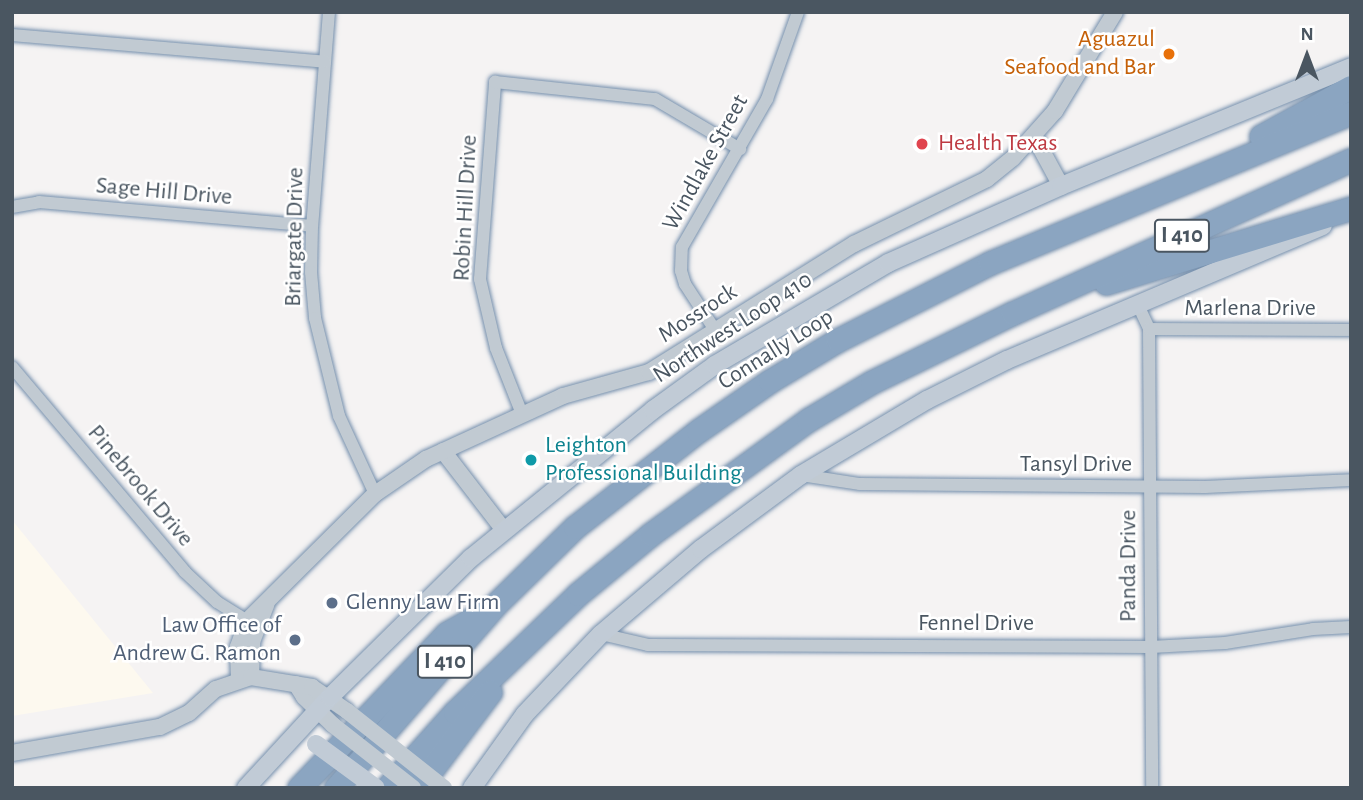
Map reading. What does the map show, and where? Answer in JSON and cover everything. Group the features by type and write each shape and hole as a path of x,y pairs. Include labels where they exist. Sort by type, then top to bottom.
{"highway":[{"path":"1178,183 1351,88"},
{"name":"Connally Loop","path":"336,788 494,606 584,519 698,431 770,381 838,340 939,288 1178,183 1351,113"},
{"name":"I 410","path":"387,788 455,712 578,594 651,534 807,420 872,382 1013,313 1351,160"},
{"path":"1013,313 1351,208"},
{"path":"299,788 447,633 494,606"},
{"path":"415,788 466,727 517,652"}],"main road":[{"name":"Northwest Loop 410","path":"246,788 330,697 503,529 653,410 715,365 888,263 1061,186 1351,67"},
{"path":"472,788 525,714 601,634 691,557 801,475 961,383 1351,215"},
{"path":"280,751 298,744 316,744 376,788"}],"street":[{"name":"Briargate Drive","path":"329,12 310,272 319,342 339,416 375,494"},
{"name":"Windlake Street","path":"715,330 685,284 681,271 682,247 688,232 740,149 767,99 798,12"},
{"name":"Mossrock","path":"247,621 267,605 297,568 375,494 408,469 522,414 586,388 649,373 854,244 987,180 1034,136 1055,111 1115,12"},
{"path":"12,35 325,62"},
{"name":"Robin Hill Drive","path":"522,414 496,348 480,279 495,82 654,99 667,103 740,149"},
{"path":"1034,136 1044,149 1061,186"},
{"name":"Sage Hill Drive","path":"12,207 39,202 312,226"},
{"name":"Panda Drive","path":"1138,305 1149,329 1152,788"},
{"name":"Marlena Drive","path":"1149,329 1351,330"},
{"name":"Pinebrook Drive","path":"12,367 185,572 217,602 247,621"},
{"path":"443,451 503,529"},
{"name":"Tansyl Drive","path":"801,475 860,484 1150,486 1351,480"},
{"name":"Mossrock","path":"245,678 252,642 267,605"},
{"path":"245,678 238,647 247,621"},
{"name":"Fennel Drive","path":"601,634 648,645 1151,647 1224,643 1313,629 1351,627"},
{"path":"12,753 160,727 189,713 216,689 245,678 312,687 330,697 444,788"},
{"path":"296,684 317,711 333,725 415,788"}],"shaded area":[{"path":"12,520 153,693 12,716"}],"place":[{"name":"Aguazul Seafood and Bar","path":"1169,54"},
{"name":"Health Texas","path":"922,144"},
{"name":"Leighton Professional Building","path":"531,460"},
{"name":"Glenny Law Firm","path":"332,603"},
{"name":"Law Office of Andrew G. Ramon","path":"295,640"}]}
